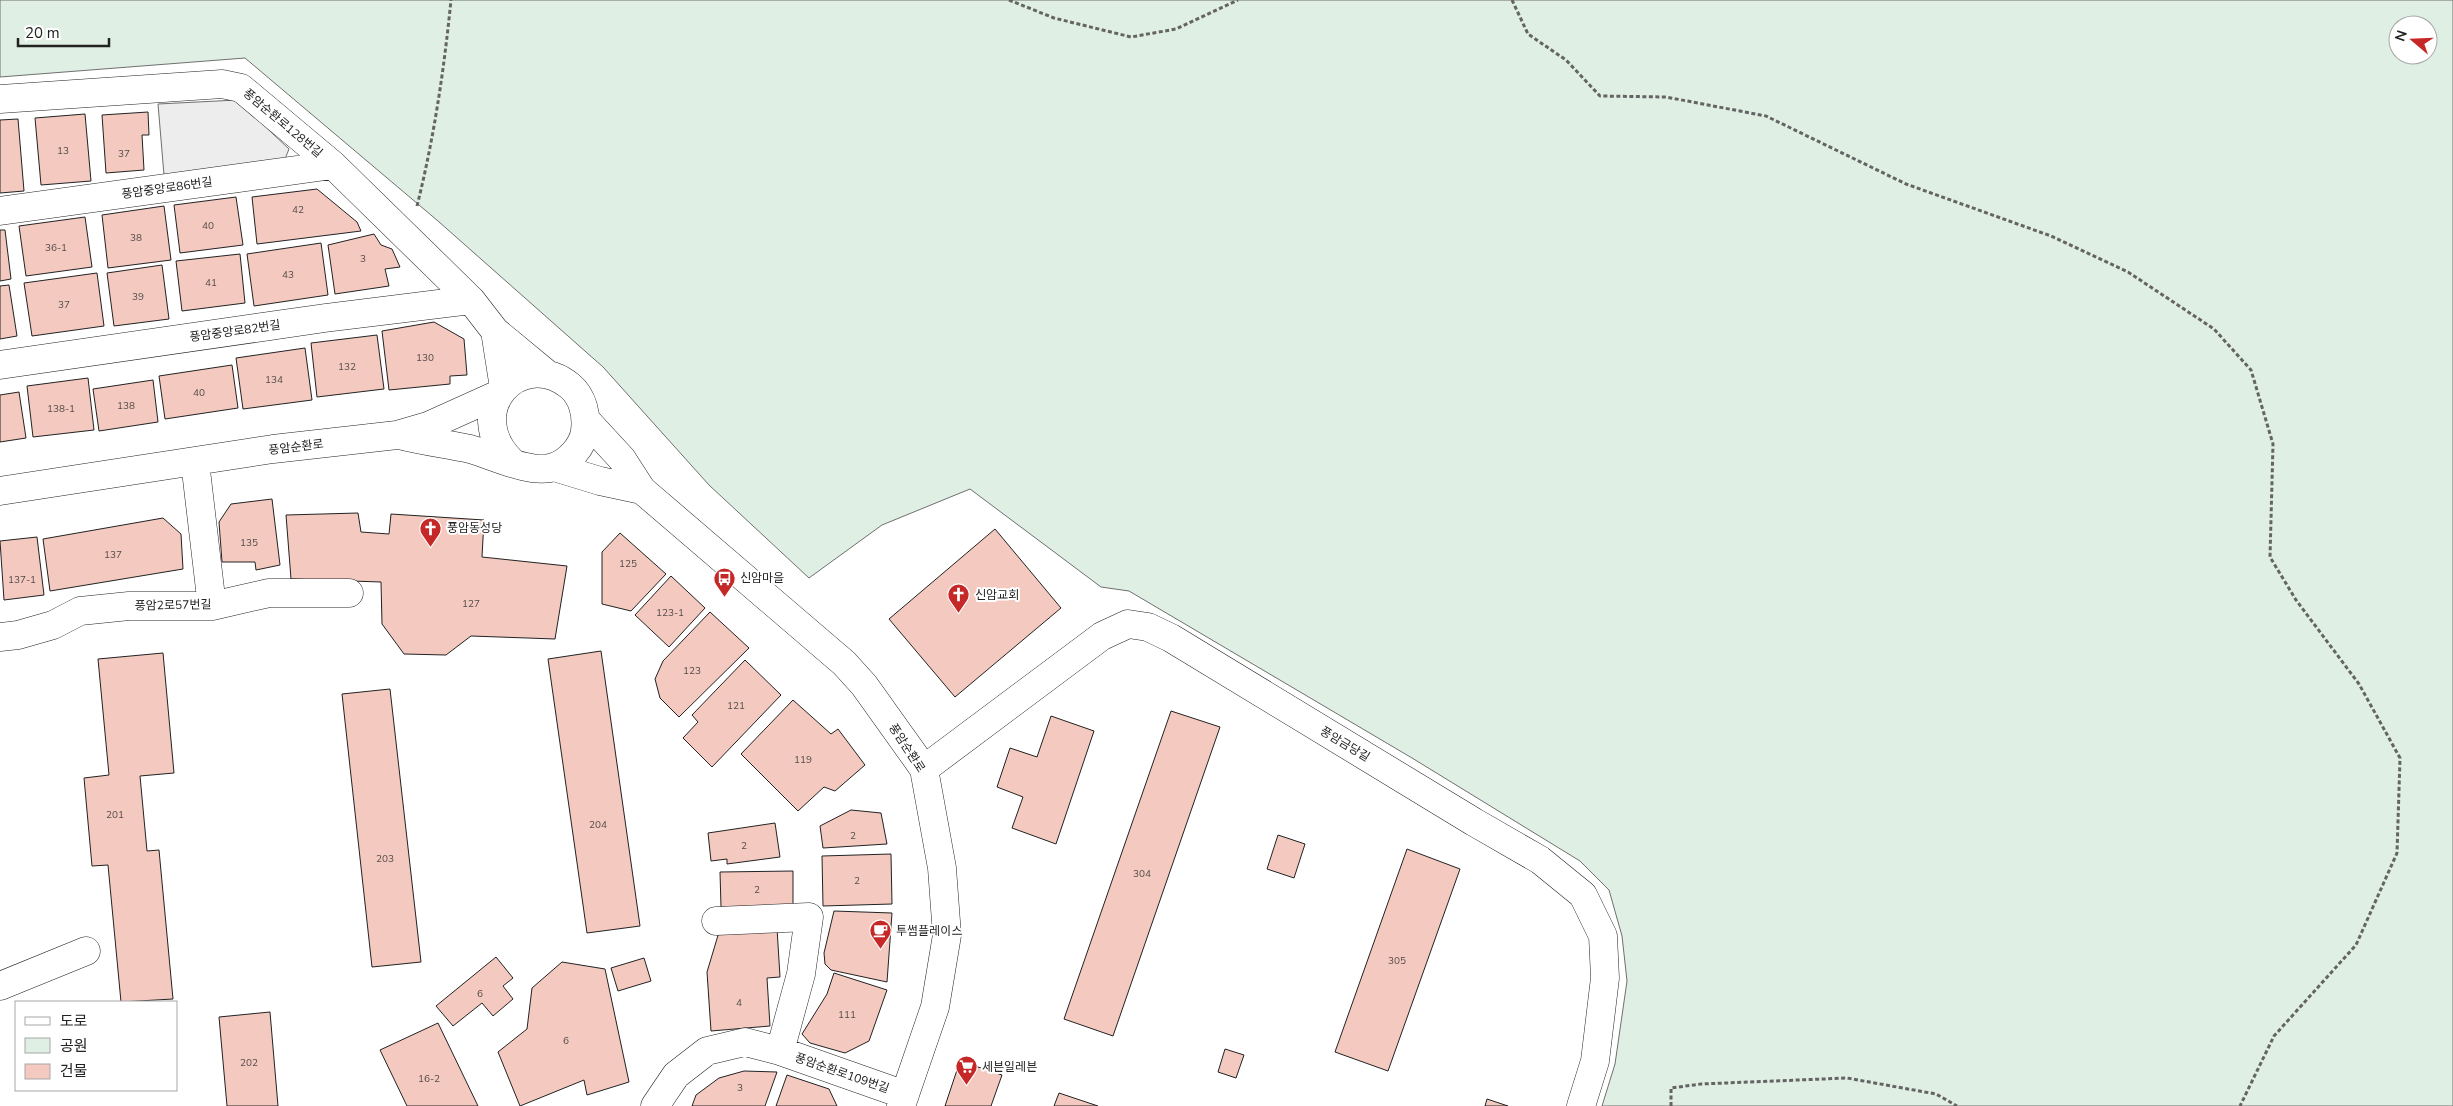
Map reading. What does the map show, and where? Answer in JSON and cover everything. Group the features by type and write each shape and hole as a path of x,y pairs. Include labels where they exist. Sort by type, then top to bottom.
{"street":[{"name":"풍암순환로128번길","path":"0,99 222,84 241,88 333,165 471,300 495,331 547,374"},
{"name":"풍암중앙로86번길","path":"0,211 333,165"},
{"name":"풍암중앙로82번길","path":"0,365 471,300"},
{"name":"풍암순환로128번길","path":"495,331 502,391"},
{"name":"풍암순환로","path":"0,491 273,449 397,435 428,426 502,391 524,376 547,374 562,380 574,390 583,404 586,420 622,458 642,490 844,663 864,685 924,770 942,868 947,936 935,1008 903,1100"},
{"path":"502,391 493,408 490,422 496,444 511,461"},
{"path":"554,467 567,460 577,449 584,435 586,420"},
{"name":"풍암순환로","path":"397,435 469,449 532,468 554,467 600,481 642,490"},
{"path":"194,462 212,606"},
{"name":"풍암2로57번길","path":"0,637 18,635 52,625 80,611 129,606 212,606 269,592 349,593"},
{"name":"풍암금당길","path":"924,770 1102,636 1128,624 1148,628 1171,638 1540,860 1583,894 1604,936 1605,978 1595,1061 1581,1106"},
{"name":"풍암순환로109번길","path":"716,921 809,917 801,974 780,1051"},
{"path":"0,986 86,951"},
{"name":"풍암순환로109번길","path":"655,1106 676,1075 708,1052 745,1042 780,1051 903,1100"}],"path":[{"path":"409,238 431,152 447,45 450,0"},
{"path":"1010,0 1054,18 1131,37 1176,29 1238,0"},
{"path":"1512,0 1528,34 1566,60 1600,96 1666,97 1766,116 1906,184 2052,236 2128,272 2214,330 2251,370 2273,444 2270,557 2296,600 2359,684 2400,758 2397,853 2356,945 2274,1036 2240,1106"},
{"path":"1671,1106 1672,1088 1701,1084 1848,1078 1936,1094 1957,1106"}],"green space":[{"path":"0,0 2453,0 2453,1106 1602,1106 1615,1064 1627,981 1622,936 1609,890 1580,861 1412,758 1129,591 1101,587 970,489 882,525 809,578 709,485 603,367 438,221 245,58 0,77"}],"shaded area":[{"path":"237,100 289,149 285,159 164,175 158,104"}],"building":[{"path":"148,112 149,135 142,135 144,170 106,173 102,115"},
{"path":"85,114 91,181 41,185 35,118"},
{"path":"18,119 24,191 0,193 0,120"},
{"path":"317,189 357,222 361,231 257,244 252,197"},
{"path":"236,197 243,245 180,253 174,205"},
{"path":"164,206 171,260 108,268 102,215"},
{"path":"85,217 92,267 26,276 19,226"},
{"path":"0,230 5,230 11,279 0,281"},
{"path":"374,234 381,245 392,249 400,267 385,269 389,286 335,294 328,245"},
{"path":"321,243 328,295 254,306 247,254"},
{"path":"240,254 245,303 182,311 176,261"},
{"path":"162,265 169,319 114,326 107,273"},
{"path":"97,273 104,326 32,336 24,283"},
{"path":"9,285 17,336 0,339 0,286"},
{"path":"434,322 464,339 467,375 450,376 450,384 389,390 382,331"},
{"path":"377,335 384,389 317,397 311,343"},
{"path":"305,348 312,400 243,409 236,358"},
{"path":"232,365 238,408 165,419 159,376"},
{"path":"88,378 94,430 33,437 27,386"},
{"path":"153,380 158,422 99,431 93,389"},
{"path":"19,392 26,438 0,442 0,395"},
{"path":"272,499 280,565 256,570 255,562 222,562 219,522 231,504"},
{"path":"358,513 361,532 389,534 391,514 484,520 482,557 567,566 555,639 471,636 446,655 404,654 382,624 381,582 291,579 286,515"},
{"path":"163,518 181,534 183,569 50,591 43,539"},
{"path":"995,529 1061,608 955,697 889,619"},
{"path":"620,533 666,574 631,611 602,604 602,552"},
{"path":"37,537 44,595 4,600 0,541"},
{"path":"671,576 705,608 669,647 635,615"},
{"path":"710,612 749,648 679,717 660,698 655,679 663,661"},
{"path":"601,651 640,926 587,933 548,659"},
{"path":"163,653 174,773 140,776 147,851 159,850 173,999 121,1001 108,865 92,866 84,778 109,775 98,659"},
{"path":"745,660 781,695 712,767 683,738 698,722 692,715"},
{"path":"390,689 421,962 372,967 342,694"},
{"path":"793,700 831,734 838,729 865,765 835,791 824,787 798,811 741,754"},
{"path":"1171,711 1220,727 1113,1036 1064,1019"},
{"path":"1051,716 1094,731 1056,844 1012,828 1023,797 997,787 1010,748 1037,757"},
{"path":"851,810 881,813 887,844 823,848 820,826"},
{"path":"775,823 780,857 727,864 727,859 711,861 708,833"},
{"path":"1278,835 1305,844 1294,878 1267,869"},
{"path":"1407,849 1460,869 1388,1071 1335,1052"},
{"path":"891,854 892,904 823,906 822,856"},
{"path":"793,871 793,905 721,907 720,872"},
{"path":"834,911 892,913 887,982 831,970 825,964 824,953"},
{"path":"777,928 780,977 767,978 770,1026 711,1031 707,972 719,932"},
{"path":"496,957 513,978 503,986 513,999 493,1016 482,1003 453,1026 436,1006"},
{"path":"644,958 651,981 618,991 611,968"},
{"path":"562,962 605,969 629,1082 587,1095 584,1080 520,1106 498,1052 527,1029 532,988"},
{"path":"834,973 887,990 869,1041 845,1053 810,1043 802,1034 827,994"},
{"path":"270,1012 278,1106 227,1106 219,1017"},
{"path":"438,1023 478,1106 407,1106 380,1050"},
{"path":"1225,1049 1244,1055 1236,1078 1218,1072"},
{"path":"960,1061 1002,1075 991,1106 945,1106"},
{"path":"744,1071 777,1072 765,1106 692,1106 696,1095 719,1078"},
{"path":"787,1075 829,1089 837,1106 776,1106"},
{"path":"1059,1093 1098,1106 1054,1106"},
{"path":"1487,1099 1508,1106 1485,1106"}],"place":[{"name":"풍암동성당","path":"431,547"},
{"name":"신암마을","path":"724,597"},
{"name":"신암교회","path":"959,614"},
{"name":"투썸플레이스","path":"880,950"},
{"name":"세븐일레븐","path":"966,1086"}]}
